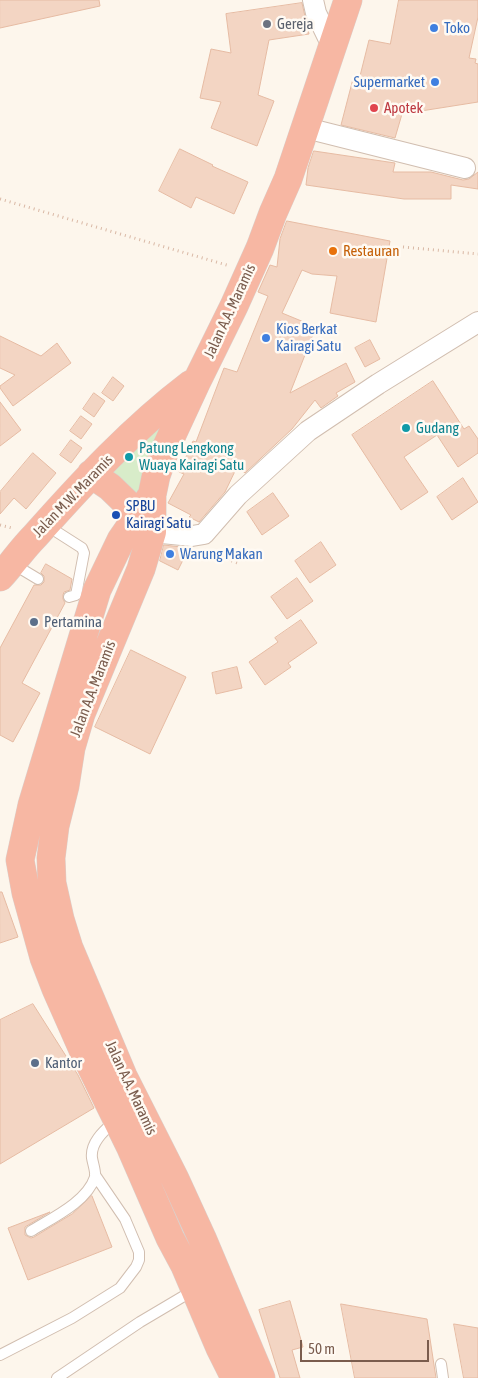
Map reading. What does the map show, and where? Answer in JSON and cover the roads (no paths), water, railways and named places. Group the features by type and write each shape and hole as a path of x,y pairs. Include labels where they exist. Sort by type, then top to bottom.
{"highway":[{"name":"Jalan A.A. Maramis","path":"261,1378 175,1179 111,1080 60,919 52,883 51,858 54,826 65,786 71,748 81,714 141,569 148,514 156,476 165,450 234,306 288,179 348,0"},
{"name":"Jalan M.W. Maramis","path":"6,570 91,474 175,397 197,381"},
{"path":"91,474 148,514 121,540 97,590 32,805 20,860 26,893 44,958 111,1080 116,1120 139,1166 235,1378"}],"street":[{"path":"313,0 316,13 332,46"},
{"path":"306,128 465,168"},
{"path":"148,514 192,536 204,534 238,495 308,431 378,384 478,322"}],"lane":[{"path":"46,524 82,548 84,553 76,595 69,596"},
{"path":"6,570 38,579"},
{"path":"0,1355 72,1318 120,1288 136,1267 139,1260 139,1252 125,1219 95,1175 92,1154 98,1138 116,1120"},
{"path":"31,1231 60,1214 87,1192 95,1175"},
{"path":"58,1378 140,1322 195,1289"},
{"path":"441,1364 443,1378"}],"place":[{"name":"Gereja","path":"267,24"},
{"name":"Toko","path":"434,28"},
{"name":"Supermarket","path":"435,82"},
{"name":"Apotek","path":"374,108"},
{"name":"Restauran","path":"333,251"},
{"name":"Kios Berkat Kairagi Satu","path":"266,338"},
{"name":"Gudang","path":"406,428"},
{"name":"Patung Lengkong Wuaya Kairagi Satu","path":"129,457"},
{"name":"SPBU Kairagi Satu","path":"116,515"},
{"name":"Warung Makan","path":"170,554"},
{"name":"Pertamina","path":"34,622"},
{"name":"Kantor","path":"35,1063"}]}
